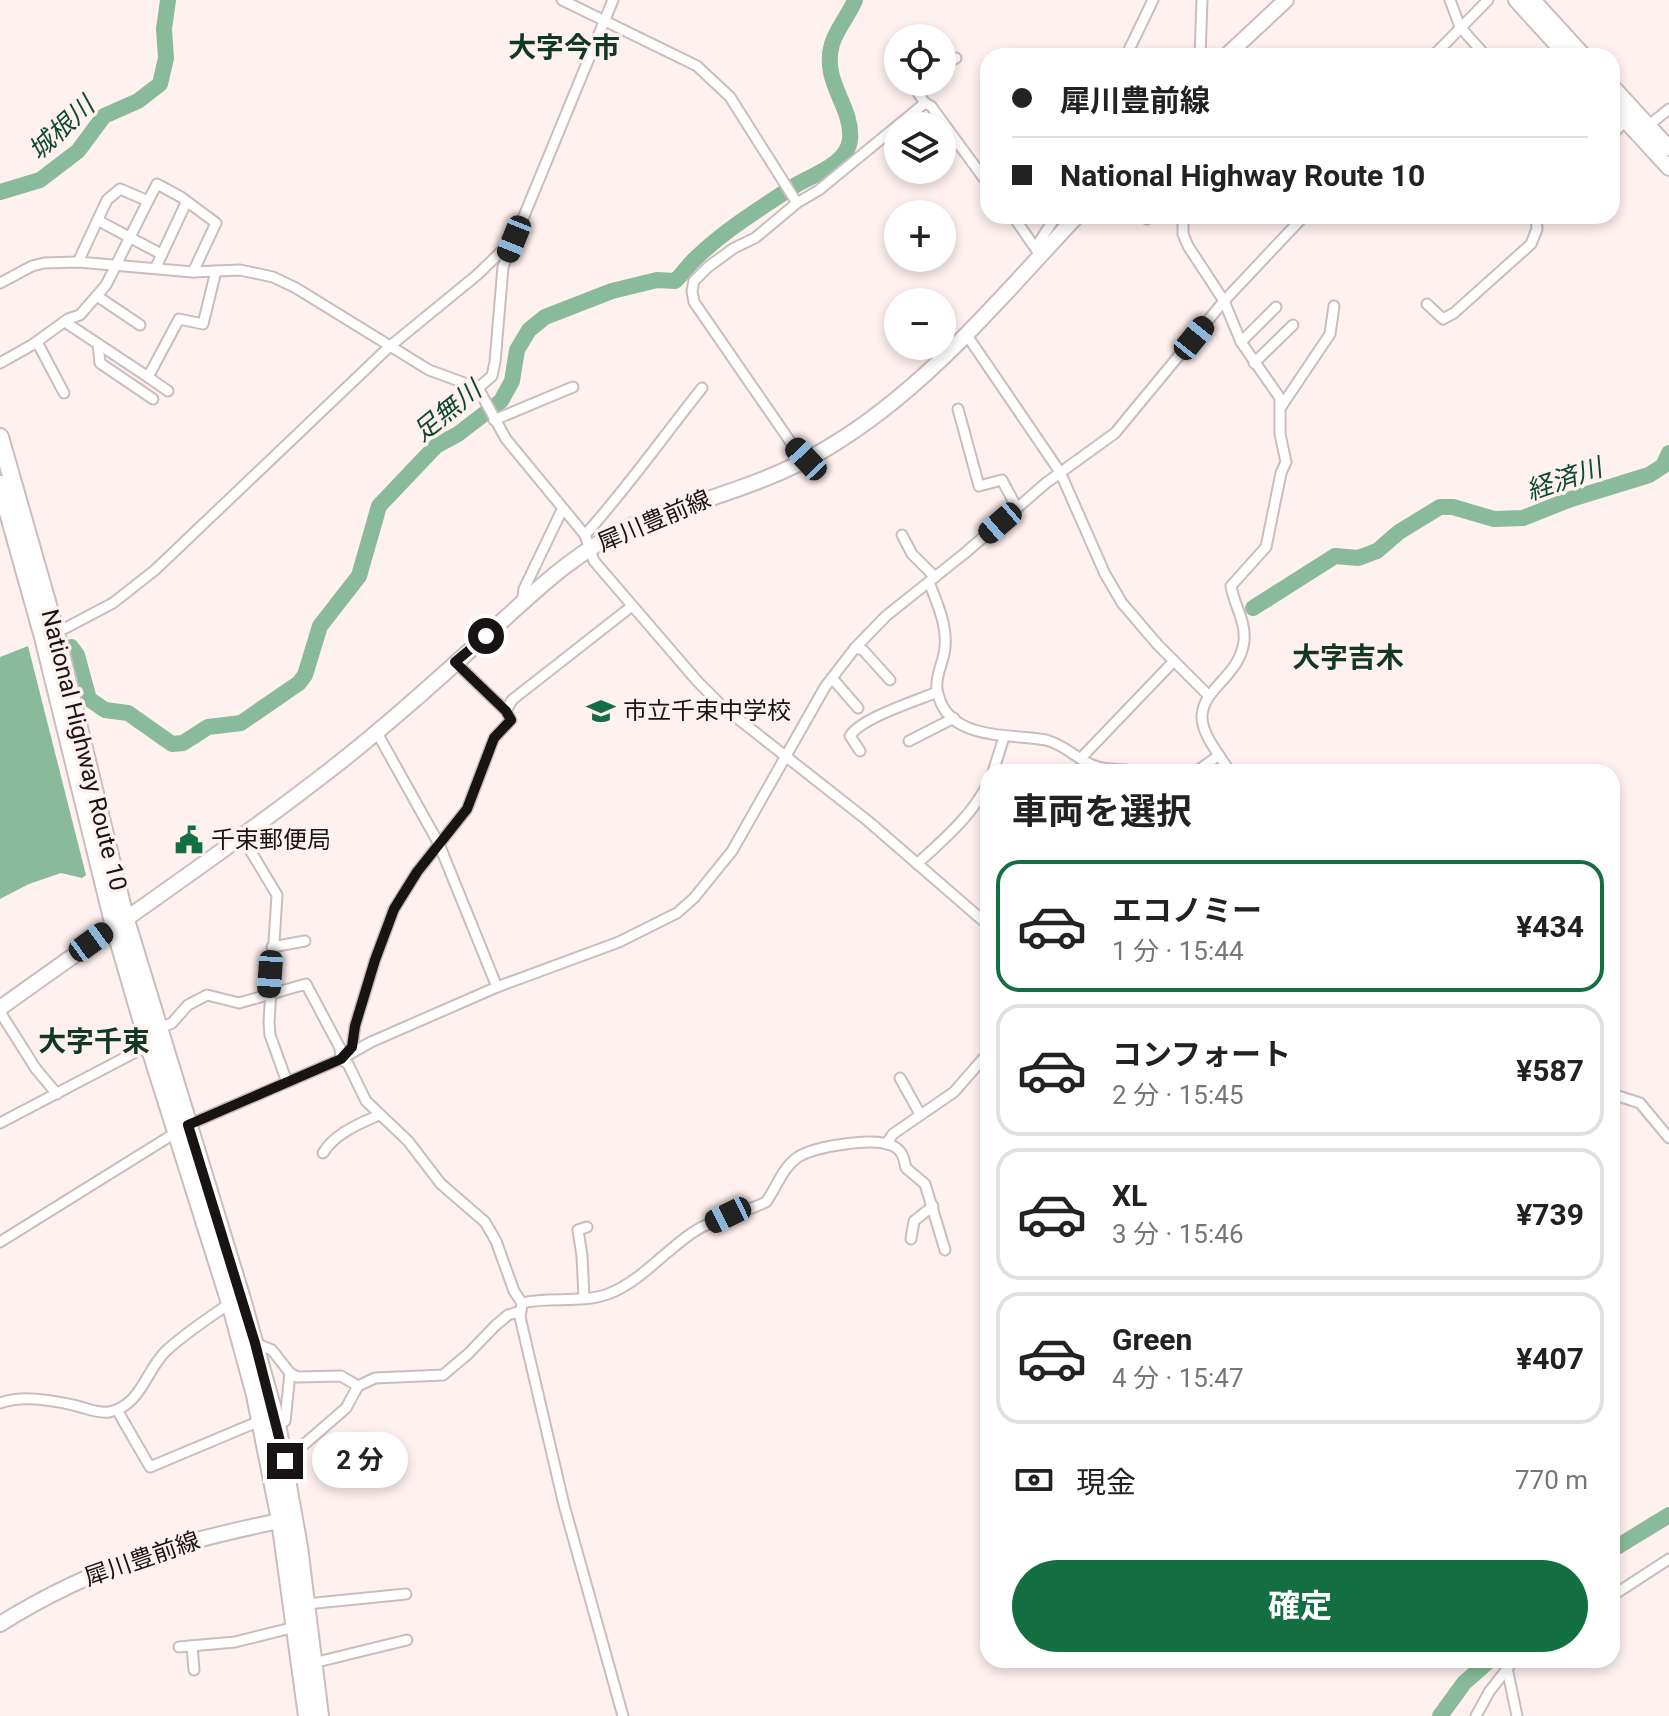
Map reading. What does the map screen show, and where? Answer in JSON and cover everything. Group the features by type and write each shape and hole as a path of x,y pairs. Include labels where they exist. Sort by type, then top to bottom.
{"highway":[{"name":"National Highway Route 10","path":"0,437 56,633 149,1046 182,1129 255,1343 306,1604 320,1716"},
{"name":"National Highway Route 10","path":"1,492 119,921 159,1028 182,1129 230,1303 285,1461 295,1627 307,1716"}],"main road":[{"path":"1235,48 1286,0"},
{"path":"1516,0 1560,48"},
{"path":"1533,0 1577,48"},
{"path":"1620,99 1669,168"},
{"path":"1620,110 1649,125 1669,148"},
{"name":"犀川豊前線","path":"0,1010 330,770 455,662 586,542 806,459 826,449 889,405 932,369 1038,251 1068,224"},
{"name":"犀川豊前線","path":"0,1624 42,1597 95,1572 151,1551 287,1519"}],"street":[{"path":"562,0 697,66 716,82 730,97 797,203"},
{"path":"478,388 492,376 495,362 503,267 613,0"},
{"path":"1130,48 1153,0"},
{"path":"1200,48 1202,0"},
{"path":"1450,0 1460,27 1479,48"},
{"path":"1440,48 1488,0"},
{"path":"920,96 980,169"},
{"path":"806,459 794,447 697,307 692,291 696,277 819,190 925,103"},
{"path":"1649,125 1669,109"},
{"path":"1620,126 1630,115"},
{"path":"0,363 80,315 97,296 106,285 157,184 216,223 193,272"},
{"path":"78,262 107,200 120,189 148,201"},
{"path":"156,267 186,203"},
{"path":"99,221 161,254"},
{"path":"1019,224 1038,251 1052,224"},
{"path":"1183,224 1188,246 1224,301 1241,342 1280,398 1280,434 1286,462 1266,547 1231,586 1242,619 1244,639 1240,659 1209,696 1202,718 1225,764"},
{"path":"1,1239 182,1129 497,987 619,942 677,913 694,898 732,851 832,678 855,648 886,616 1060,472 1115,433 1224,301 1296,224"},
{"path":"1427,304 1443,319 1454,313 1531,244 1536,224"},
{"path":"56,633 113,603 155,570 389,347 477,275 514,239"},
{"path":"0,283 32,266 78,262 193,272 240,270 273,277 429,370 478,388 494,420 586,542 594,561 698,682 723,707 788,756 980,913"},
{"path":"148,377 179,319 203,324 216,271"},
{"path":"97,296 140,325"},
{"path":"1281,407 1330,334 1334,306"},
{"path":"1241,342 1276,307"},
{"path":"65,322 168,391"},
{"path":"1254,363 1293,325"},
{"path":"966,334 1060,472 1105,574 1122,603 1209,696"},
{"path":"37,342 64,393"},
{"path":"98,344 100,363 153,399"},
{"path":"494,420 573,387"},
{"path":"586,542 656,445 702,388"},
{"path":"958,409 979,486 1002,480 1017,508"},
{"path":"522,602 524,589 562,510"},
{"path":"902,535 932,580 946,643 937,677 937,692 954,718 971,730 1004,737 1046,740 1067,748 1091,764"},
{"path":"506,711 512,700 632,606"},
{"path":"855,648 863,650 890,680"},
{"path":"1082,757 1174,661"},
{"path":"341,1059 352,1047 355,1026 375,960 394,909 417,872 467,809 494,738 511,720 506,711 455,662"},
{"path":"832,678 858,708"},
{"path":"860,751 850,736 852,731 937,692"},
{"path":"909,741 954,718"},
{"path":"376,731 439,844 497,987"},
{"path":"996,764 1004,737"},
{"path":"1207,764 1219,755"},
{"path":"917,864 957,827 980,797"},
{"path":"241,835 277,895 269,992 270,1035 287,1082"},
{"path":"272,947 305,941"},
{"path":"0,1123 149,1046 159,1028 172,1023 188,1005 207,995 239,1003 306,984 340,1048 341,1059 348,1064 366,1101 408,1141 441,1184 485,1222 496,1241 522,1307 520,1317 564,1505 623,1716"},
{"path":"0,1010 36,1069 57,1094"},
{"path":"886,1144 893,1134 954,1092 980,1062"},
{"path":"900,1078 920,1114"},
{"path":"1620,1097 1640,1103 1669,1138"},
{"path":"323,1153 353,1126 379,1115"},
{"path":"285,1461 346,1408 358,1386 375,1378 443,1375 508,1315 537,1299 584,1298 607,1294 623,1286 696,1230 766,1202 783,1172 795,1159 811,1150 827,1145 886,1144 899,1150 906,1168 925,1184 945,1250"},
{"path":"911,1239 914,1221 933,1206"},
{"path":"584,1298 578,1230 587,1227"},
{"path":"0,1403 27,1399 104,1413 117,1410 136,1396 163,1353 230,1303"},
{"path":"255,1343 272,1350 290,1373 297,1377 341,1376 358,1386"},
{"path":"117,1410 150,1467 269,1422 285,1421 290,1373"},
{"path":"1620,1591 1669,1559"},
{"path":"306,1604 406,1594"},
{"path":"179,1647 235,1642 295,1627"},
{"path":"313,1663 407,1640"},
{"path":"192,1646 194,1670"},
{"path":"1476,1716 1504,1668"},
{"path":"1509,1668 1517,1716"}],"shaded area":[{"path":"28,646 86,875 82,878 61,873 29,884 0,899 0,657"}],"waterway":[{"name":"城根川","path":"0,192 40,180 78,151 104,116 138,101 160,84 166,58 164,29 168,0"},
{"name":"足無川","path":"68,648 71,647 77,655 89,699 105,710 128,713 172,744 183,743 208,727 241,723 299,683 305,675 320,626 359,576 379,506 436,446 458,434 501,401 512,381 517,350 529,330 545,317 612,291 657,280 675,281 731,228 837,162 843,155 848,148 850,127 834,82 830,58 834,38 855,0"},
{"name":"経済川","path":"1253,608 1335,556 1358,558 1377,551 1399,532 1440,507 1453,507 1494,519 1523,518 1571,499 1649,475 1663,466 1669,453"},
{"path":"1620,1545 1669,1515"},
{"path":"1440,1716 1464,1683 1481,1668"}],"place":[{"name":"市立千束中学校","path":"601,711"},
{"name":"千束郵便局","path":"189,840"}],"district":[{"name":"大字今市","path":"564,47"},
{"name":"大字吉木","path":"1348,657"},
{"name":"大字千束","path":"94,1041"}],"route":[{"path":"285,1461 255,1343 188,1125 341,1059 352,1047 355,1026 375,960 394,909 417,872 467,809 494,738 511,720 506,711 455,662 486,636"}]}
